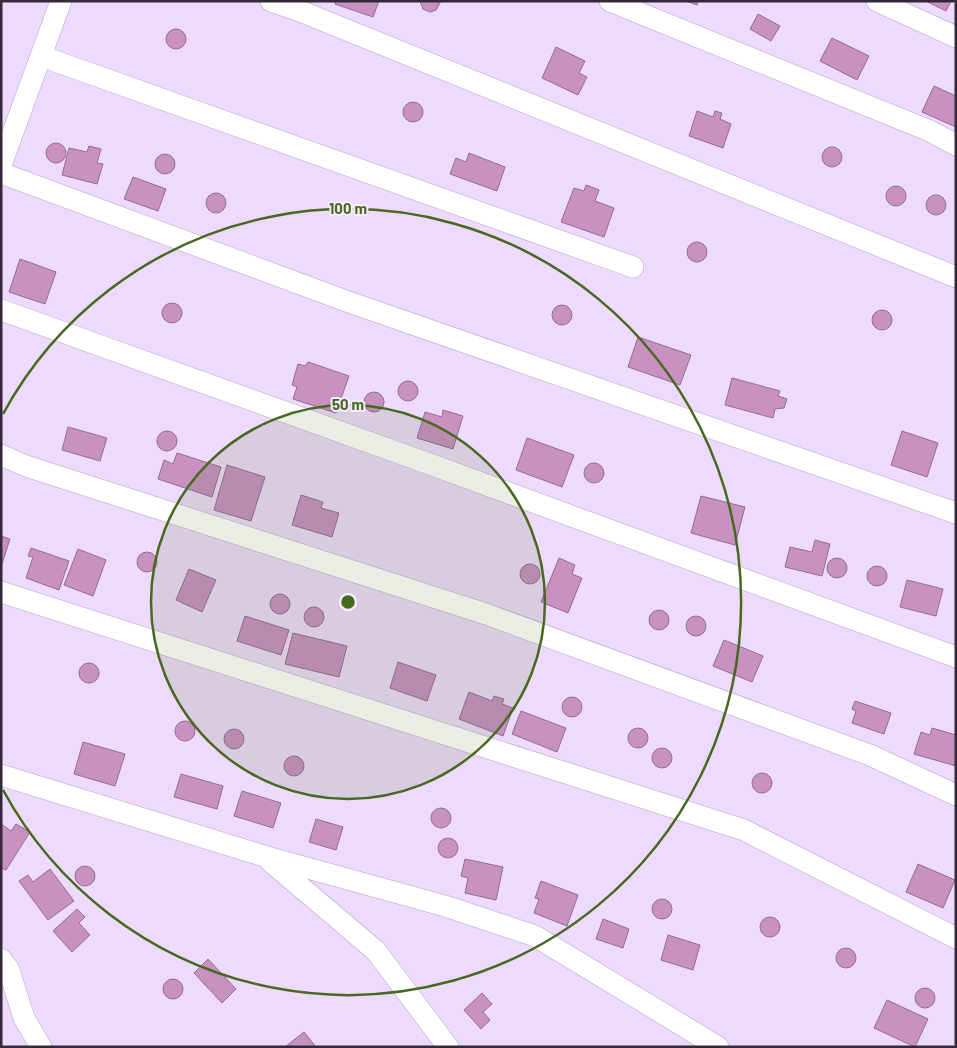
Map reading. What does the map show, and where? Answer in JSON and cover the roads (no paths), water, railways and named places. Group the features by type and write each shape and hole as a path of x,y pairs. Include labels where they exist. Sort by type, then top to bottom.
{"street":[{"path":"1,165 61,1"},
{"path":"271,1 300,11 956,277"},
{"path":"610,1 930,131 956,144"},
{"path":"878,1 956,37"},
{"path":"41,56 633,267"},
{"path":"1,173 346,301 956,513"},
{"path":"1,310 424,462 956,657"},
{"path":"1,455 26,466 486,614 870,755 956,795"},
{"path":"1,592 744,830 956,938"},
{"path":"1,775 264,856 445,906 535,936 718,1047"},
{"path":"264,856 376,951 448,1047"},
{"path":"1,959 9,970 24,1018 41,1047"}]}
